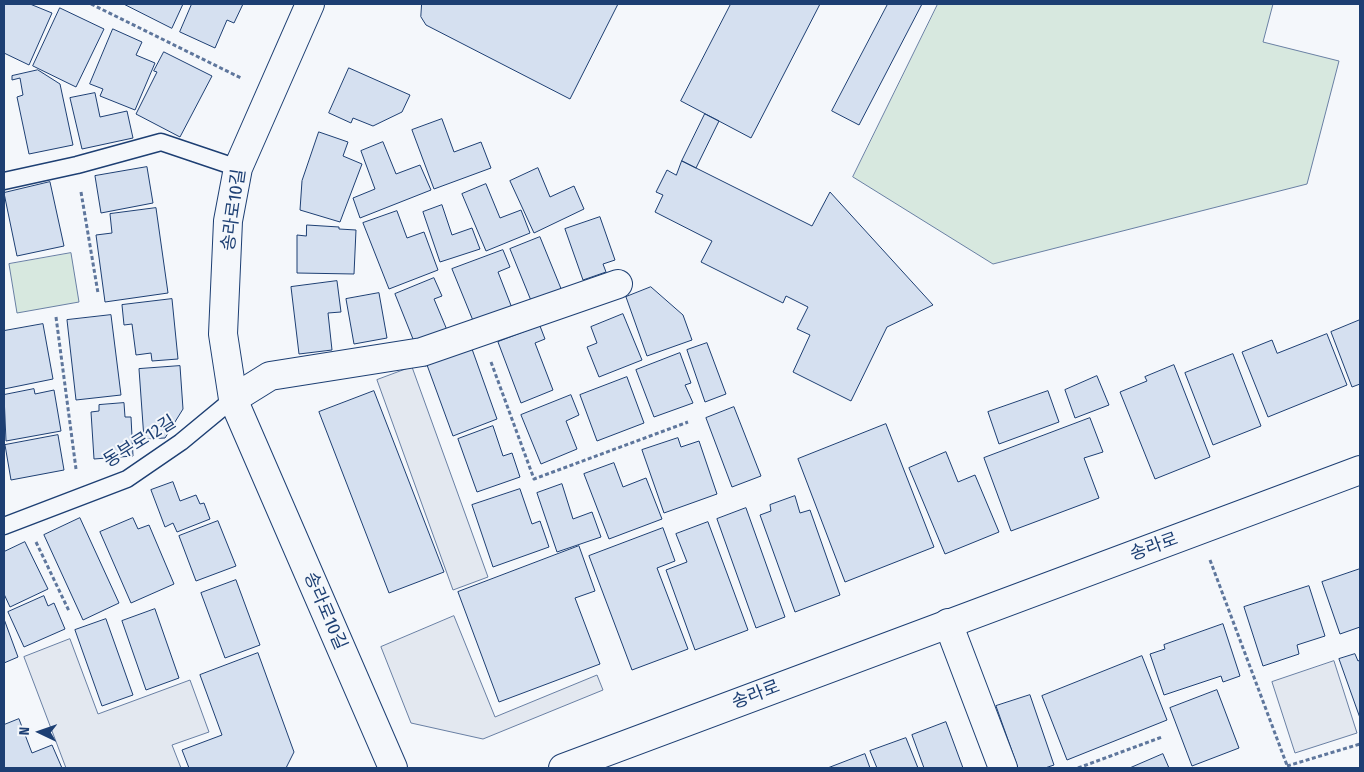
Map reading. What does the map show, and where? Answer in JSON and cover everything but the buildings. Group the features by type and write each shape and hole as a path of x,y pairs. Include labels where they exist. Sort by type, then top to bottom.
{"street":[{"name":"송라로10길","path":"310,4 238,168 228,221 223,334 234,399 393,768"},
{"path":"234,399 270,376 422,352 618,284"},
{"name":"송라로","path":"563,768 1360,470"},
{"path":"948,623 1003,768"}],"lane":[{"path":"4,181 77,165 161,142 238,168"},
{"name":"동부로12길","path":"4,526 127,479 181,442 234,399"}],"path":[{"path":"91,4 270,92"},
{"path":"77,165 98,293"},
{"path":"56,317 80,497"},
{"path":"480,332 534,479 688,422"},
{"path":"24,518 69,611"},
{"path":"1199,530 1287,767 1360,744"},
{"path":"1078,768 1162,736"}],"shaded area":[{"path":"938,4 1273,4 1263,42 1339,61 1307,184 993,264 853,177"},
{"path":"71,253 79,302 17,313 9,264"},
{"path":"412,367 488,577 453,590 377,380"},
{"path":"454,616 495,717 597,675 603,690 483,739 411,723 381,647"},
{"path":"70,639 98,714 190,680 209,732 172,745 181,768 66,768 24,657"},
{"path":"1334,661 1357,733 1295,753 1272,682"}]}
